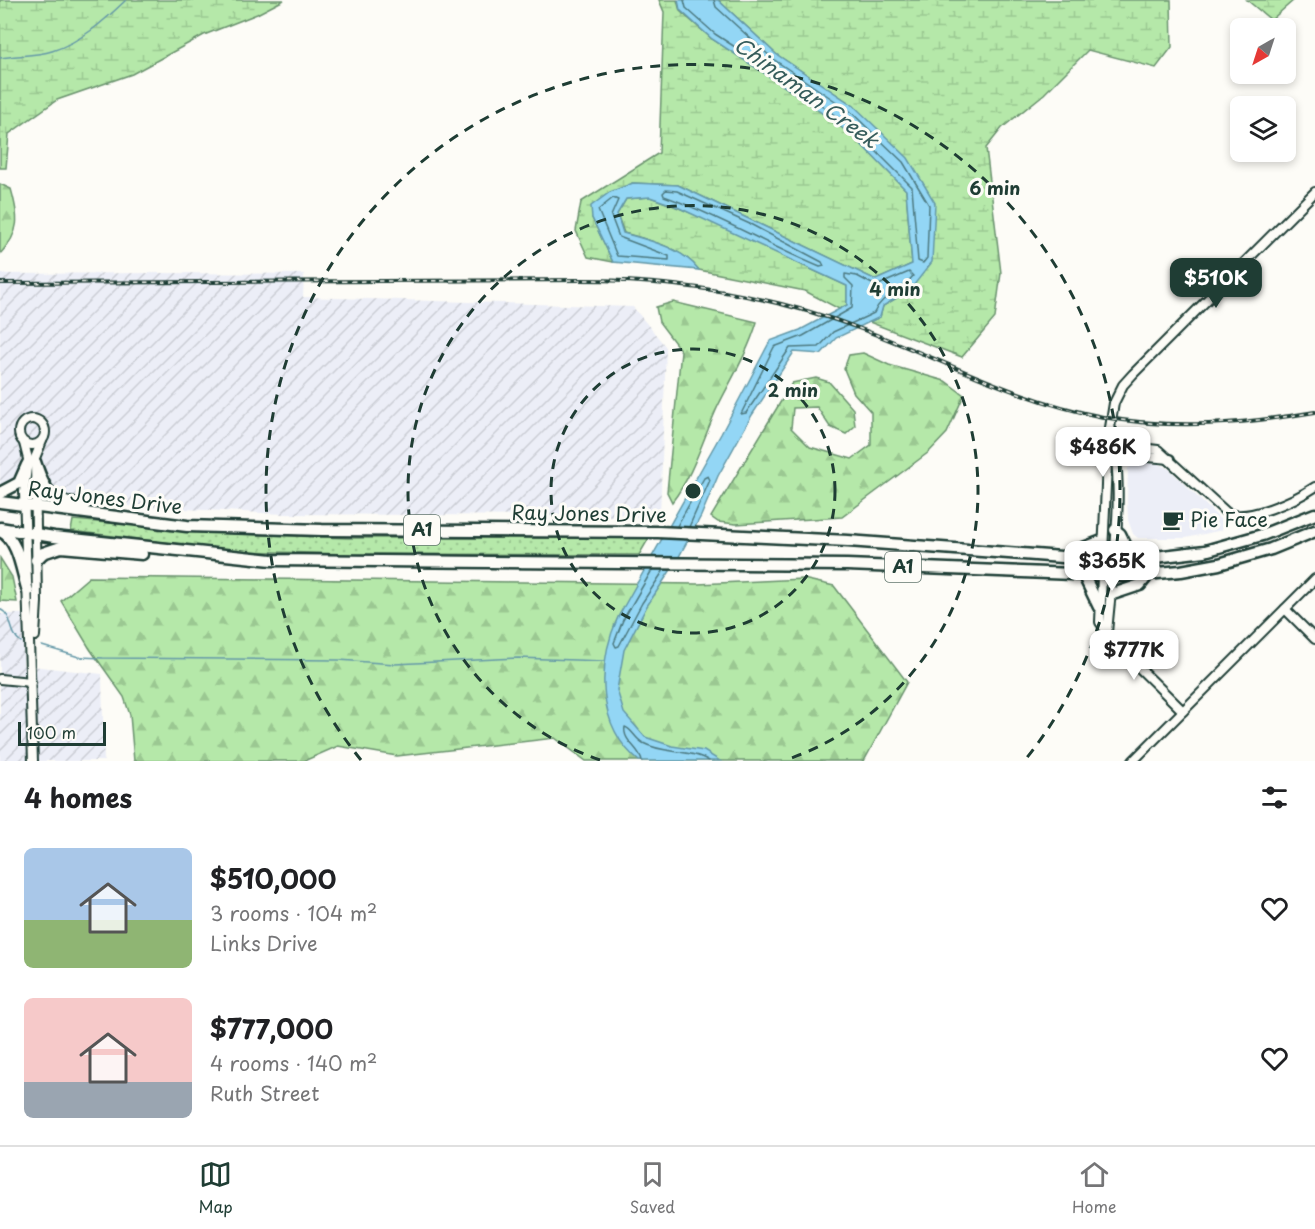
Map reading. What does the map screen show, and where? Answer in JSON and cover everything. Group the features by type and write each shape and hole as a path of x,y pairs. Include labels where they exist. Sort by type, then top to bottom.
{"highway":[{"path":"0,493 19,483 31,464 42,484 58,501 158,517 187,526"},
{"name":"Ray Jones Drive","path":"0,502 187,526 322,530 658,532 1107,560 1180,555 1220,547 1280,529 1315,514"},
{"path":"0,530 10,538 13,544 28,591"},
{"name":"A1","path":"0,530 197,554 306,561 637,561 706,564 847,564 1084,576 1148,575 1229,561 1315,531"},
{"path":"1114,530 1120,534 1132,559"},
{"path":"1072,557 1081,549 1102,541"},
{"path":"36,560 43,553 61,547 117,554 197,554"},
{"path":"1110,595 1140,585 1148,575"},
{"path":"1084,576 1099,607"}],"street":[{"path":"1107,560 1102,541 1107,451 1114,403 1128,379 1315,192"},
{"path":"31,464 24,443 19,437 19,428 30,418 38,420 44,426 45,435 31,464 28,591 33,761"},
{"path":"1110,425 1116,455 1114,530 1099,607 1100,622 1107,633 1183,711"},
{"path":"24,443 36,445 42,441"},
{"path":"1107,451 1115,445 1156,449 1172,460 1226,512 1237,517 1261,511 1315,487"},
{"path":"1107,451 1116,455 1172,460"},
{"path":"31,533 36,560 38,602 33,712"},
{"path":"1106,576 1110,595 1107,633"},
{"path":"1133,761 1315,579"},
{"path":"1285,609 1315,639"},
{"path":"0,679 32,682"}],"shaded area":[{"path":"0,274 304,274 303,297 633,307 666,347 660,517 284,514 125,506 0,486"},
{"path":"1139,462 1158,464 1169,469 1222,521 1222,530 1186,538 1138,538 1133,534 1128,520 1128,468"},
{"path":"0,614 23,614 23,665 102,674 104,761 0,761"}],"green space":[{"path":"0,0 284,0 257,14 204,35 132,74 57,100 9,134 6,168 0,168"},
{"path":"659,0 677,0 680,11 712,39 796,94 853,136 906,190 912,264 876,280 678,185 632,183 592,218 613,262 588,257 576,231 581,202 659,153 664,12"},
{"path":"718,0 1171,0 1172,47 1156,68 1088,50 1044,94 1002,128 986,148 1001,273 995,318 962,357 869,322 880,317 883,306 910,290 934,234 854,106 776,54"},
{"path":"1247,0 1294,0 1273,18 1269,18"},
{"path":"0,184 11,189 17,216 12,238 0,254"},
{"path":"650,197 725,228 847,286 847,305 839,309 805,291 699,270 675,250 624,233 617,214 626,199"},
{"path":"673,302 757,322 692,468 672,502 667,492 681,351 659,322 656,307"},
{"path":"863,353 889,365 945,381 964,395 947,433 929,452 842,517 736,524 718,522 711,517 792,383 816,378 829,382 853,409 855,426 846,434 830,427 817,407 793,408 791,428 810,447 852,459 871,445 871,412 854,393 844,369 849,355"},
{"path":"73,520 238,534 348,538 649,538 639,555 350,554 239,551 71,531"},
{"path":"0,558 12,577 17,602 0,601"},
{"path":"89,577 698,584 803,579 834,586 907,682 864,761 586,761 555,738 397,756 338,746 304,761 134,761 130,715 124,697 90,649 61,601"}],"water":[{"name":"Chinaman Creek","path":"678,0 718,0 776,54 854,106 908,158 935,203 932,262 910,290 883,306 880,317 836,338 821,354 794,352 752,415 718,476 701,516 676,562 647,606 624,650 617,690 624,713 645,737 672,746 704,751 720,761 639,761 625,747 615,730 604,694 606,654 611,635 618,617 721,434 770,341 800,330 847,305 847,286 673,205 650,197 626,199 617,214 623,233 675,250 699,270 613,262 592,218 591,206 610,192 633,183 678,185 876,280 912,264 906,190 853,136 796,94 712,39 680,10"}],"waterway":[{"path":"0,58 40,54 63,47 92,30 126,0"},
{"path":"0,609 7,616 14,634 21,642"},
{"path":"42,646 79,657 103,658 339,660 395,664 518,658 604,661"}],"railway":[{"path":"0,283 581,280 652,283 723,292 827,317 1010,390 1041,401 1103,417 1156,423 1209,424 1262,420 1315,412"}],"place":[{"name":"Pie Face","path":"1173,520"}]}
